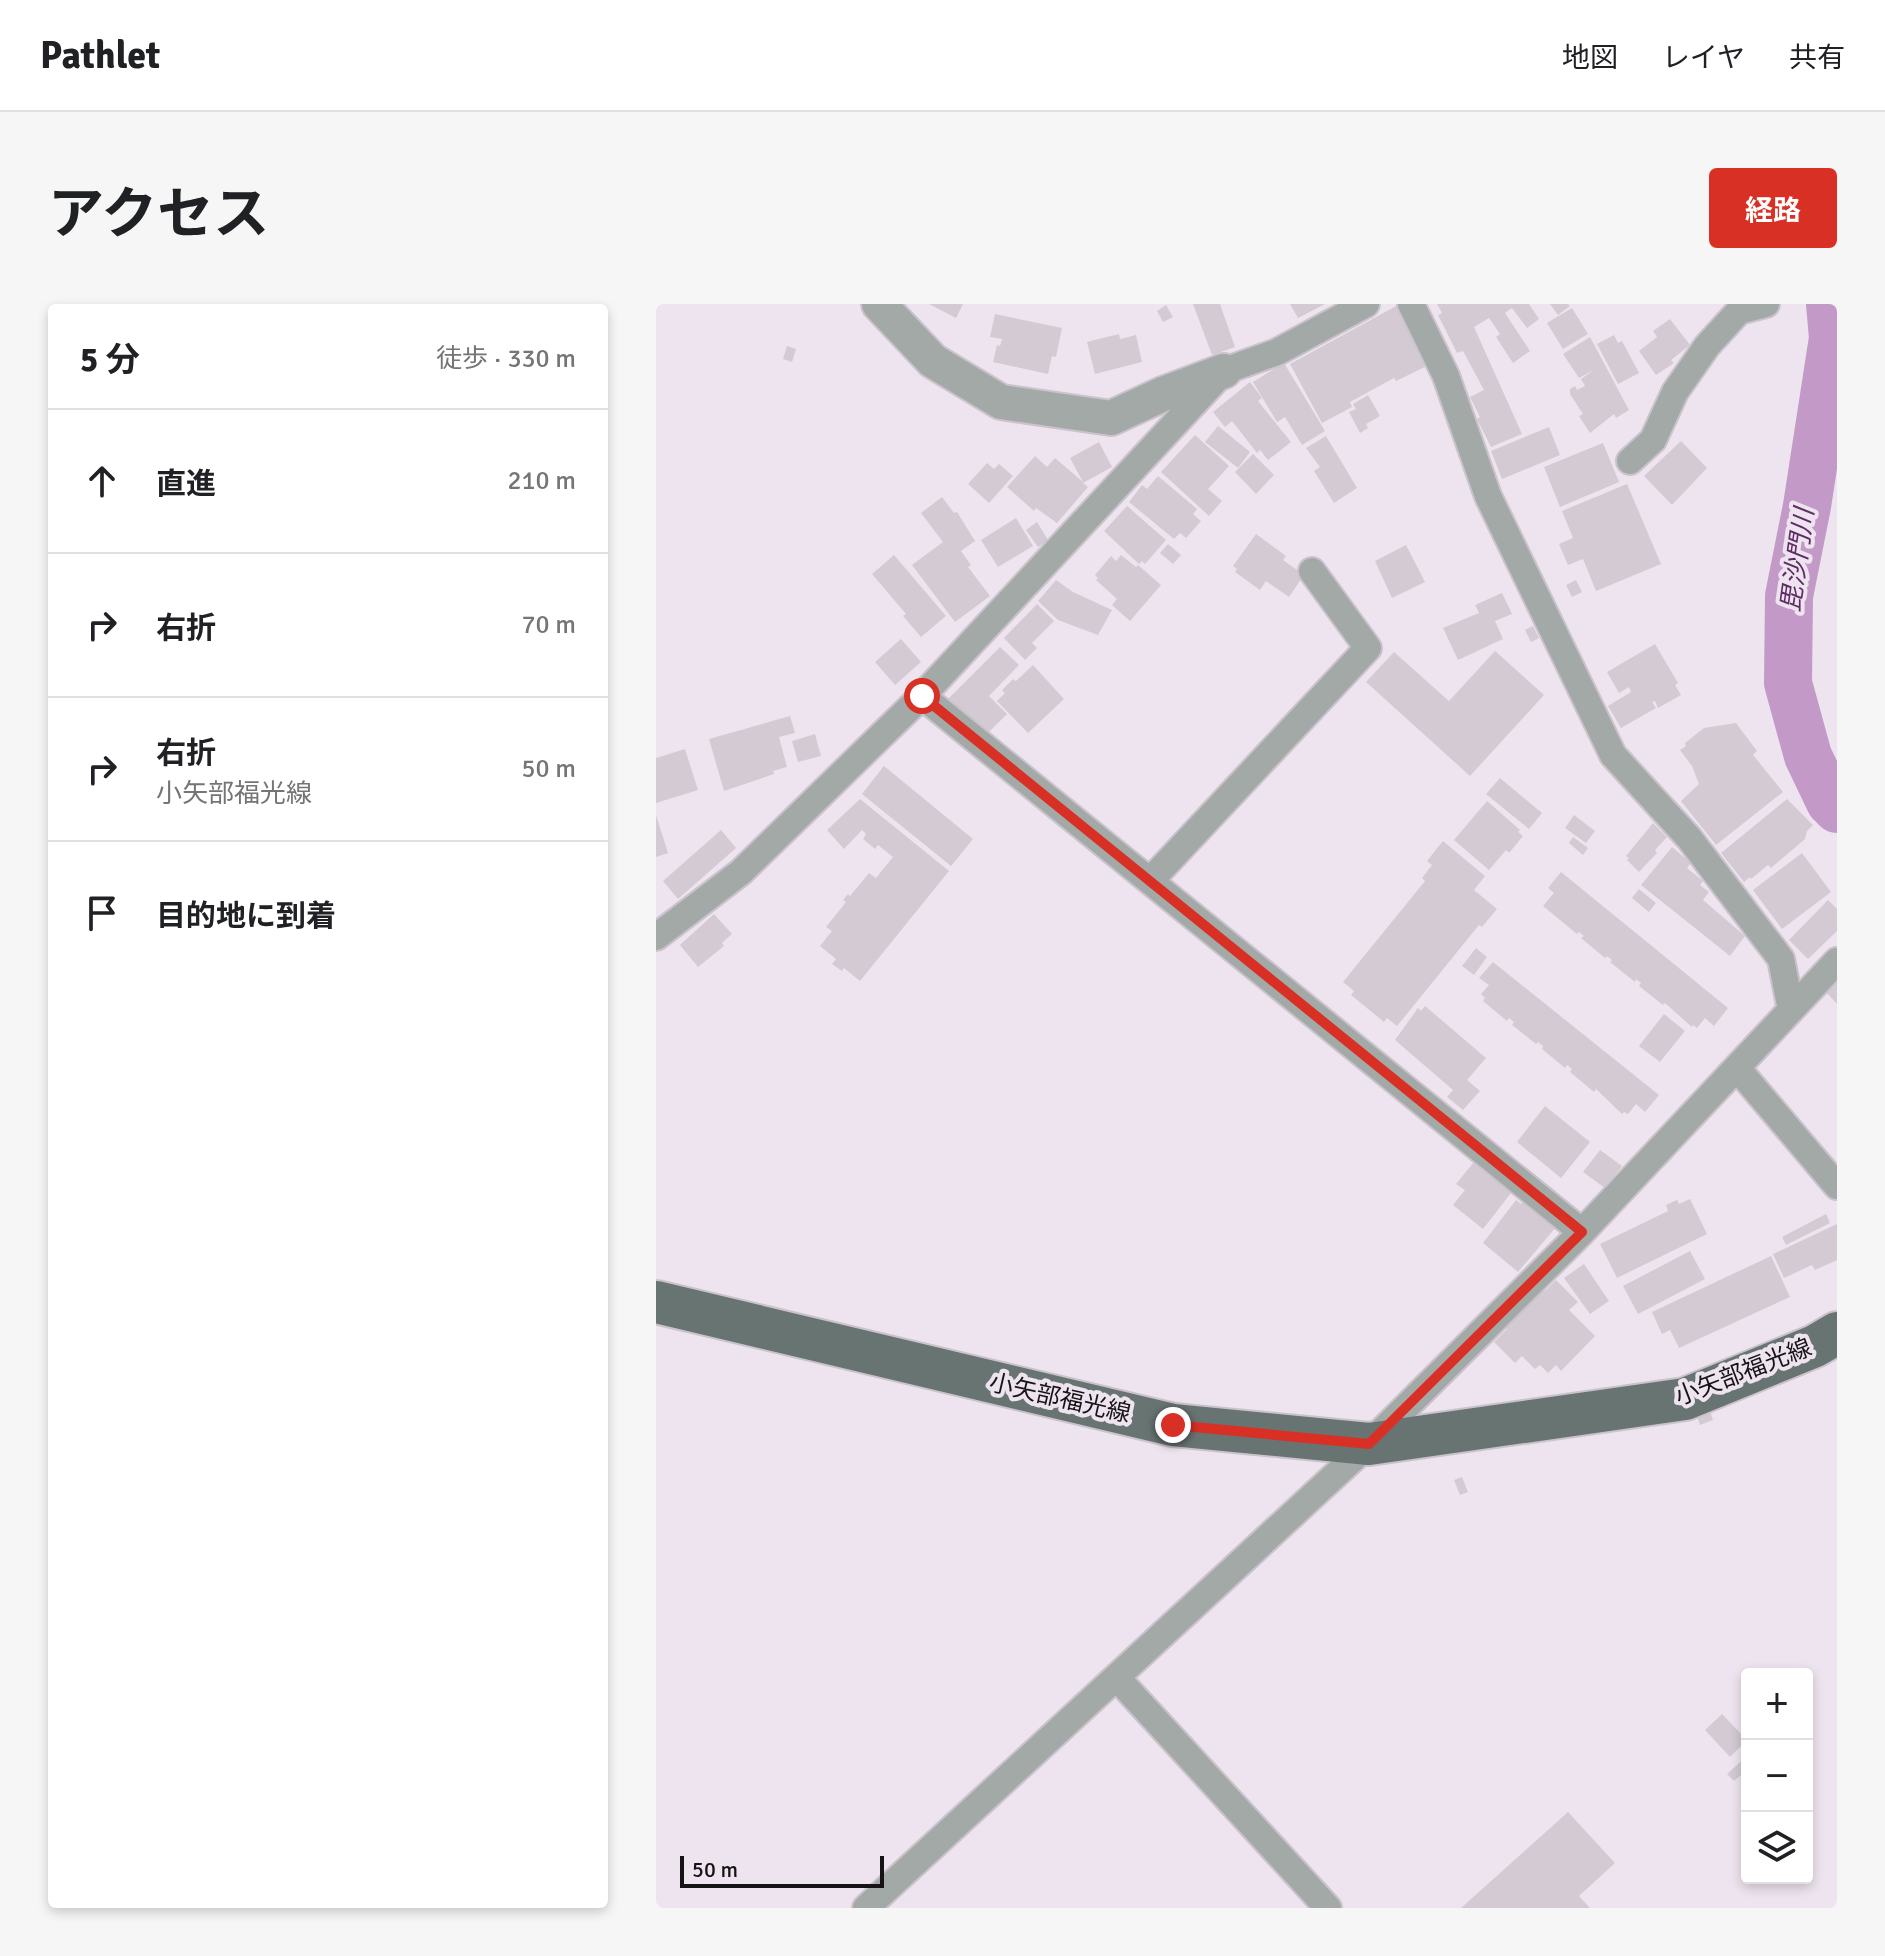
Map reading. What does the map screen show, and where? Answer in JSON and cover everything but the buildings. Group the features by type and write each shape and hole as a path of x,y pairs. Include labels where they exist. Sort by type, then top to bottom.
{"main road":[{"name":"小矢部福光線","path":"656,1302 1173,1425 1369,1444 1685,1399 1815,1346 1837,1333"}],"street":[{"path":"879,304 933,361 1001,402 1111,418 1163,394 1277,352 1366,304"},
{"path":"1411,304 1446,376 1488,496 1613,755 1689,838 1781,959 1791,1010"},
{"path":"1630,461 1653,440 1675,392 1707,346 1739,311 1766,304"},
{"path":"656,937 741,872 922,696 1224,371"},
{"path":"1150,881 1368,648 1312,571"},
{"path":"922,696 1582,1232"},
{"path":"866,1908 1369,1444 1582,1232 1837,961"},
{"path":"1737,1068 1837,1186"},
{"path":"1117,1678 1328,1908"}],"waterway":[{"name":"毘沙門川","path":"1830,304 1833,338 1807,506 1789,596 1788,683 1808,756 1830,802 1837,809"}],"route":[{"path":"922,696 1582,1232 1369,1444 1173,1425"}]}
